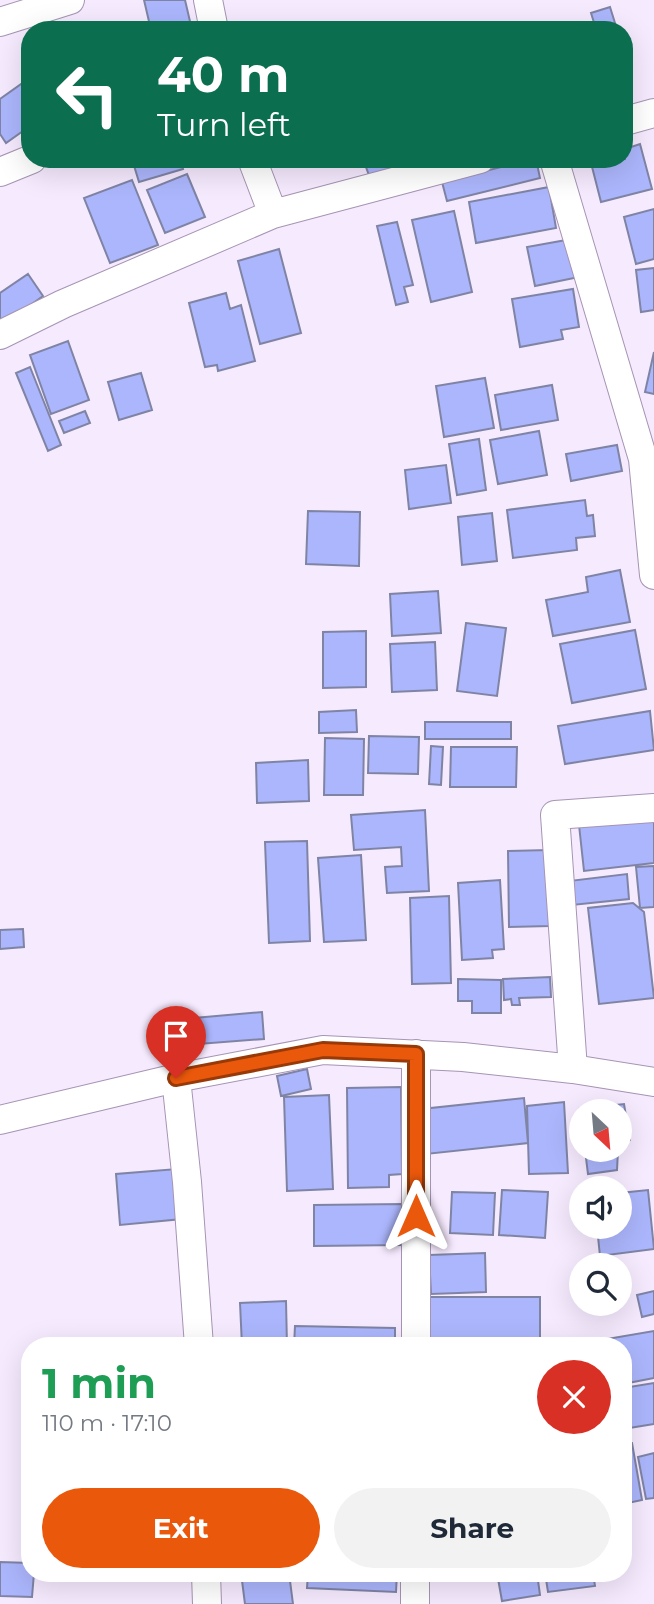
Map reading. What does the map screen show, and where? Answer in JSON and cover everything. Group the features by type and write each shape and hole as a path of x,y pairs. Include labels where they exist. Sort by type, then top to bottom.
{"street":[{"path":"0,22 70,0"},
{"path":"208,0 212,21"},
{"path":"633,119 654,113"},
{"path":"0,172 21,163"},
{"path":"255,168 273,214"},
{"path":"0,335 63,304 273,214 446,168"},
{"path":"557,168 643,459 654,575"},
{"path":"573,1069 555,815 654,808"},
{"path":"10,1118 176,1078 323,1050 416,1054 573,1069 654,1083"},
{"path":"416,1054 416,1337"},
{"path":"176,1078 198,1337"},
{"path":"206,1582 207,1604"},
{"path":"415,1582 415,1604"}],"building":[{"path":"144,0 185,0 190,21 149,21"},
{"path":"610,7 614,21 594,21 591,13"},
{"path":"21,84 21,132 6,143 0,134 0,99"},
{"path":"640,144 652,189 601,202 592,168 633,168 633,146"},
{"path":"135,168 183,168 183,169 139,182"},
{"path":"366,168 390,168 391,171 370,178"},
{"path":"497,168 538,168 540,178 447,201 442,182"},
{"path":"187,174 205,217 165,233 147,190"},
{"path":"132,180 158,245 110,263 84,198"},
{"path":"549,187 556,228 476,243 469,202"},
{"path":"654,209 654,259 636,264 624,217"},
{"path":"454,211 472,292 431,302 412,220"},
{"path":"397,222 413,285 404,287 408,302 396,305 377,226"},
{"path":"572,239 579,277 535,286 527,247"},
{"path":"279,249 301,333 260,344 238,261"},
{"path":"654,268 654,310 641,312 636,270"},
{"path":"28,274 43,296 0,327 0,293"},
{"path":"573,289 579,327 561,330 563,339 520,347 512,299"},
{"path":"226,293 230,309 241,305 255,361 218,371 217,365 205,367 189,303"},
{"path":"68,341 89,400 51,414 30,355"},
{"path":"654,352 654,394 645,392"},
{"path":"30,367 61,445 48,451 16,373"},
{"path":"141,373 152,410 119,420 108,382"},
{"path":"485,378 494,428 444,437 436,386"},
{"path":"552,385 558,420 501,430 495,395"},
{"path":"85,411 90,423 64,433 59,421"},
{"path":"539,431 547,475 498,484 490,440"},
{"path":"479,439 486,490 457,495 449,444"},
{"path":"617,445 622,471 571,481 566,454"},
{"path":"446,465 451,503 409,509 405,470"},
{"path":"585,500 587,516 593,515 595,536 576,538 577,550 513,558 507,510"},
{"path":"308,511 360,512 359,566 306,564"},
{"path":"492,513 497,561 462,565 458,517"},
{"path":"620,570 630,622 553,636 546,600 588,592 586,577"},
{"path":"438,591 441,633 392,636 390,594"},
{"path":"466,623 506,628 497,696 457,691"},
{"path":"635,630 646,689 572,703 560,644"},
{"path":"366,631 366,687 323,688 323,632"},
{"path":"435,642 437,690 392,692 390,644"},
{"path":"356,710 357,732 319,733 319,712"},
{"path":"650,711 654,750 565,764 558,726"},
{"path":"425,722 511,722 511,739 425,739"},
{"path":"369,736 419,737 418,774 368,773"},
{"path":"325,738 364,739 363,795 324,795"},
{"path":"431,746 443,747 441,785 429,784"},
{"path":"451,747 517,747 516,787 450,787"},
{"path":"308,760 309,801 257,803 256,763"},
{"path":"425,810 429,891 387,893 385,867 402,866 401,847 354,850 351,815"},
{"path":"654,818 654,863 584,871 579,825"},
{"path":"307,841 310,941 269,943 265,842"},
{"path":"549,850 550,926 509,927 508,851"},
{"path":"361,855 366,940 324,942 318,858"},
{"path":"654,866 654,907 640,908 636,867"},
{"path":"627,874 629,899 572,905 569,881"},
{"path":"500,880 504,949 492,950 493,958 462,960 458,883"},
{"path":"449,896 451,983 412,984 410,898"},
{"path":"633,903 644,912 654,998 599,1004 588,908"},
{"path":"23,929 24,947 0,949 0,930"},
{"path":"550,977 551,997 519,998 520,1005 512,1005 511,999 504,1000 503,979"},
{"path":"458,979 501,980 501,1013 472,1013 472,1001 458,1001"},
{"path":"262,1012 264,1039 173,1046 171,1020"},
{"path":"307,1069 311,1089 281,1096 277,1076"},
{"path":"401,1087 402,1174 389,1175 389,1187 348,1188 347,1088"},
{"path":"329,1095 333,1189 287,1191 284,1097"},
{"path":"524,1098 528,1143 426,1154 422,1109"},
{"path":"564,1102 568,1173 529,1174 527,1106"},
{"path":"586,1162 617,1162 617,1170 588,1174"},
{"path":"177,1169 182,1219 120,1225 116,1174"},
{"path":"502,1190 548,1192 545,1238 499,1235"},
{"path":"648,1190 654,1249 600,1253 598,1239 632,1239 632,1192"},
{"path":"452,1192 495,1193 493,1235 450,1233"},
{"path":"402,1204 403,1245 314,1246 314,1205"},
{"path":"485,1253 486,1292 431,1294 429,1255"},
{"path":"654,1291 654,1314 642,1317 637,1295"},
{"path":"428,1297 540,1297 540,1337 428,1337"},
{"path":"286,1301 287,1337 242,1337 240,1303"},
{"path":"295,1326 395,1328 395,1337 294,1337"},
{"path":"654,1331 654,1378 632,1382 632,1337 619,1337"},
{"path":"654,1383 654,1424 632,1428 632,1387"},
{"path":"632,1443 642,1500 632,1502"},
{"path":"654,1453 654,1498 646,1499 638,1457"},
{"path":"0,1562 21,1563 21,1582 33,1582 32,1597 0,1596"},
{"path":"242,1582 290,1582 293,1604 245,1604"},
{"path":"307,1582 397,1582 396,1592 307,1588"},
{"path":"499,1582 538,1582 540,1595 502,1601"},
{"path":"546,1582 594,1582 595,1586 548,1592"}],"route":[{"path":"176,1078 323,1050 416,1054 416,1216"}]}
